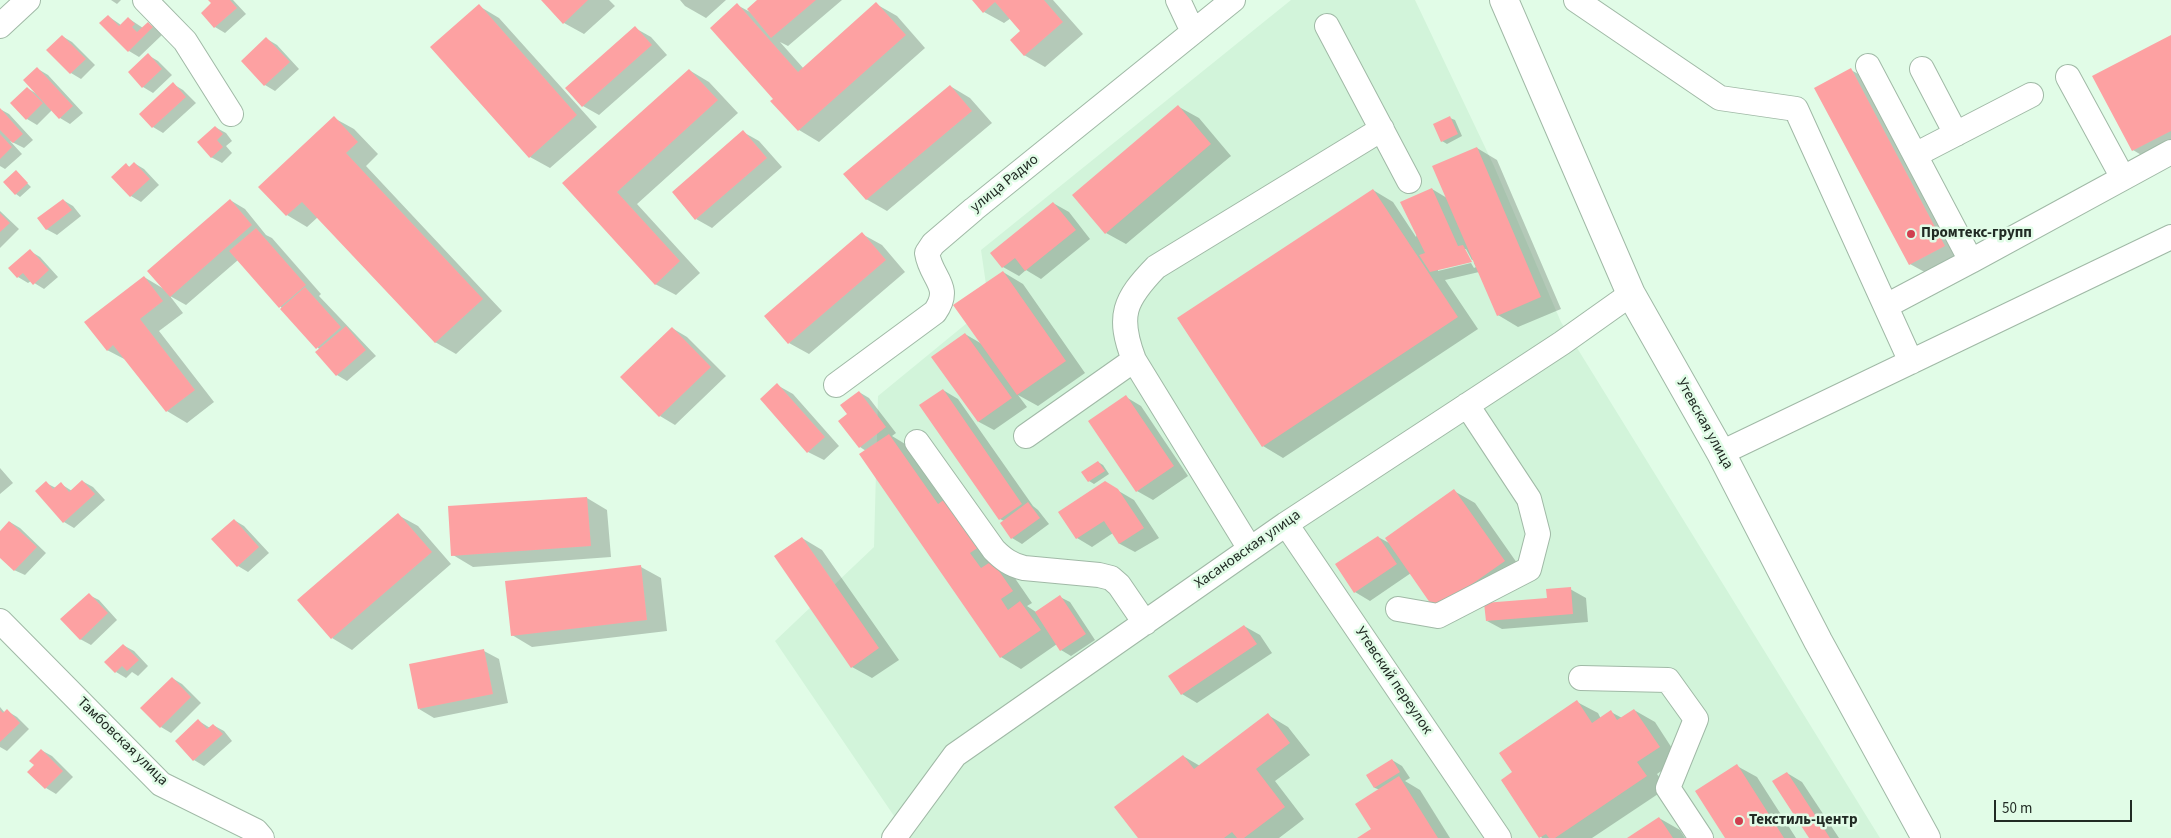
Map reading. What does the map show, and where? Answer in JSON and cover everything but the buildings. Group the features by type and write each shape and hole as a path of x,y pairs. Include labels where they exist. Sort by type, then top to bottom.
{"main road":[{"name":"Утевская улица","path":"1504,0 1631,294 1721,453 1818,641 1926,838"}],"street":[{"path":"0,26 28,0"},
{"path":"145,0 185,41 231,114"},
{"path":"1178,0 1193,32"},
{"name":"улица Радио","path":"836,385 936,312 942,301 942,288 929,264 927,254 933,244 982,202 1233,0"},
{"path":"1576,0 1720,98 1796,109 1911,362"},
{"path":"1327,26 1410,181"},
{"path":"1868,66 1971,262"},
{"path":"1922,68 1956,134"},
{"path":"2068,77 2123,178"},
{"path":"1915,156 2031,95"},
{"path":"1250,549 1134,360 1125,336 1126,310 1136,288 1156,267 1382,129"},
{"path":"1886,306 1971,262 2171,152"},
{"path":"1721,453 2171,237"},
{"name":"Хасановская улица","path":"894,838 955,755 1286,524 1562,343 1631,294"},
{"path":"1026,436 1134,360"},
{"path":"1398,609 1438,616 1529,569 1538,534 1529,499 1467,405"},
{"path":"917,442 1002,558 1013,565 1024,568 1099,575 1111,578 1119,585 1145,622"},
{"name":"Утевский переулок","path":"1286,524 1499,838"},
{"name":"Тамбовская улица","path":"4,633 161,784 256,831 262,838"},
{"path":"1581,678 1668,680 1696,719 1668,788 1701,838"}],"shaded area":[{"path":"1291,0 1415,0 1494,166 1561,322 1880,838 909,838 775,641 874,547 878,396 989,305 981,250"}],"place":[{"name":"Промтекс-групп","path":"1911,234"},
{"name":"Текстиль-центр","path":"1739,821"}]}
